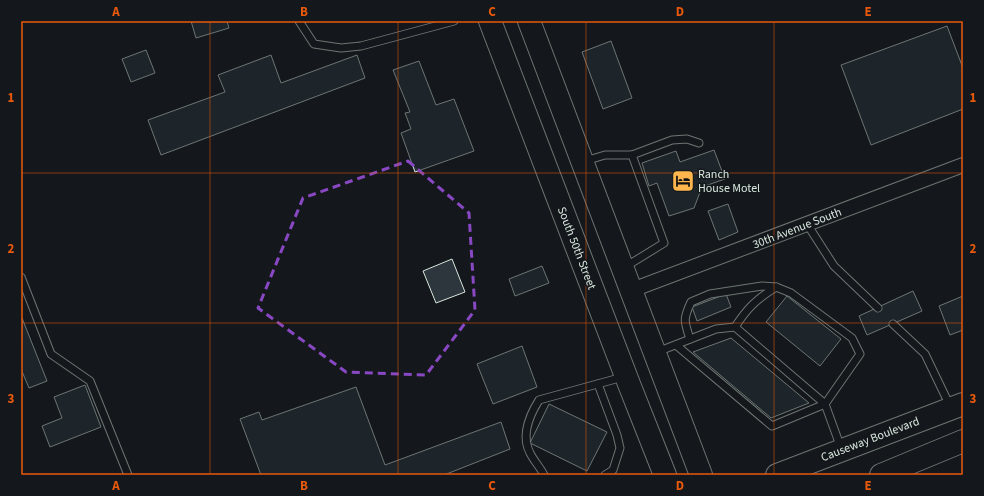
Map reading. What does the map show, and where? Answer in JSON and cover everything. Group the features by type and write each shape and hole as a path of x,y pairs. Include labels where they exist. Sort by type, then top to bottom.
{"main road":[{"name":"South 50th Street","path":"490,21 665,475"},
{"path":"529,21 624,268 701,475"},
{"name":"Causeway Boulevard","path":"777,475 957,406"},
{"path":"881,475 963,441"}],"street":[{"name":"30th Avenue South","path":"632,290 963,165"}],"lane":[{"path":"299,21 314,44 341,48 361,46 454,21"},
{"path":"583,162 605,155 632,154 672,140 687,139 699,143"},
{"path":"624,268 664,243 632,154"},
{"path":"808,224 834,266 878,308"},
{"path":"21,277 51,354 90,382 128,475"},
{"path":"676,345 772,426 825,404 860,354 852,338 791,293 776,287 762,286 710,294 691,302 685,315 685,322 690,340"},
{"path":"735,327 744,314 759,298 776,287"},
{"path":"894,324 925,354 957,406"},
{"path":"655,353 716,329 735,327 825,404 842,450"},
{"path":"544,475 530,452 525,434 532,411 539,400 626,376"},
{"path":"598,384 617,434 620,448 613,470 605,475"}],"highlighted area":[{"path":"408,161 469,213 475,310 426,375 346,372 258,308 303,198"}],"building":[{"path":"191,21 227,21 229,28 196,38"},
{"path":"947,26 963,68 963,109 871,145 841,65"},
{"path":"611,41 632,98 603,109 582,52"},
{"path":"146,50 155,73 131,82 122,59"},
{"path":"271,55 281,83 357,55 365,78 161,155 148,120 225,92 218,75"},
{"path":"419,61 436,105 454,99 474,151 415,172 401,133 411,129 405,113 410,112 393,70"},
{"name":"Ranch House Motel","path":"714,150 725,179 702,187 694,208 669,216 657,183 649,186 642,163 676,151 680,162"},
{"path":"728,204 738,232 719,240 708,211"},
{"path":"452,259 465,292 436,303 423,271"},
{"path":"542,266 549,283 515,296 509,279"},
{"path":"913,291 922,311 867,335 859,316"},
{"path":"726,294 731,307 697,321 692,307"},
{"path":"787,296 841,339 820,366 766,322"},
{"path":"963,296 963,330 950,335 939,306"},
{"path":"22,318 47,381 29,388 21,369"},
{"path":"731,338 809,403 771,418 693,352"},
{"path":"522,346 537,387 493,404 477,364"},
{"path":"85,385 101,427 50,447 42,426 62,418 54,397"},
{"path":"356,387 385,465 501,422 510,449 444,475 261,475 240,419 259,412 262,420"},
{"path":"549,404 607,432 587,471 530,443"}],"place":[{"name":"Ranch House Motel","path":"683,181"}]}
